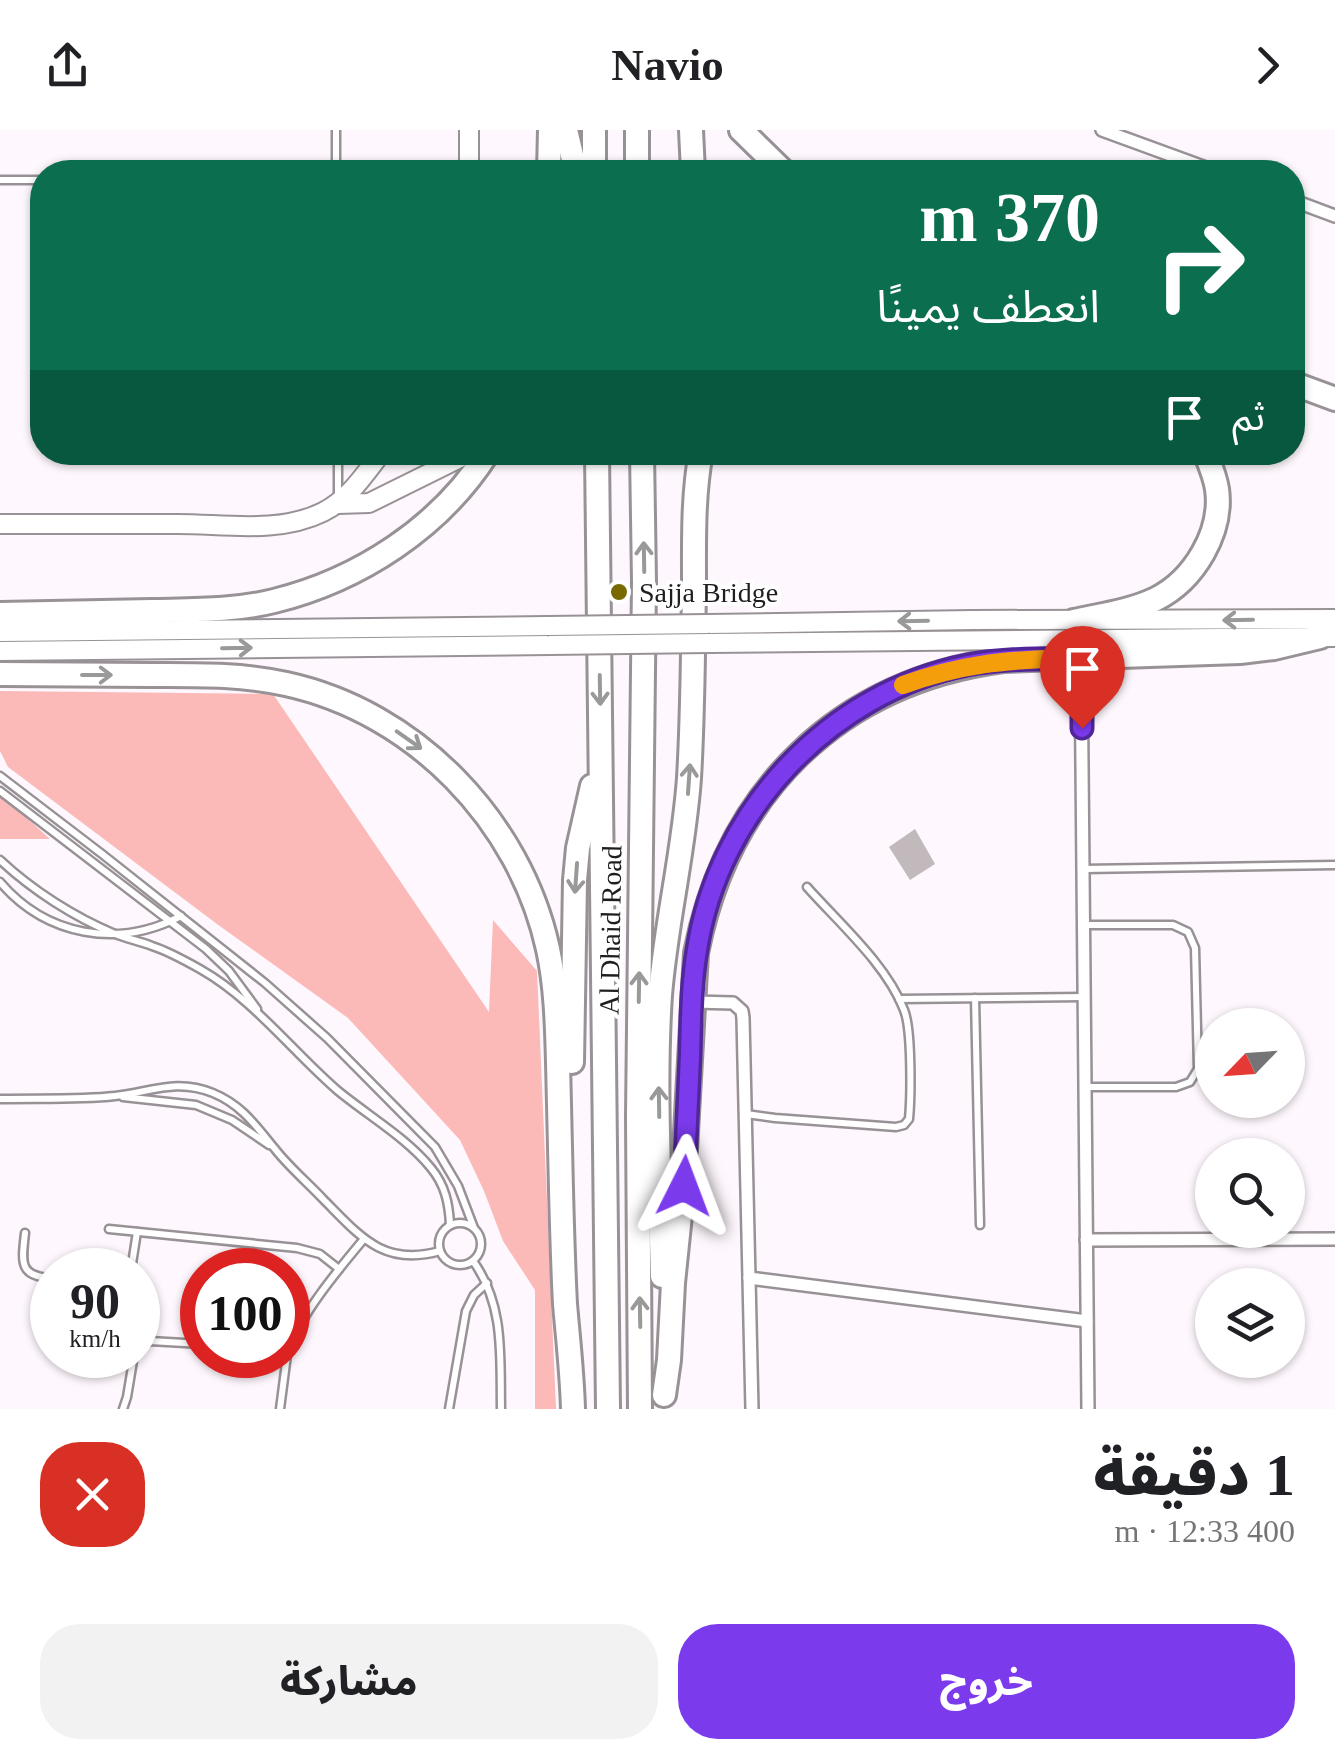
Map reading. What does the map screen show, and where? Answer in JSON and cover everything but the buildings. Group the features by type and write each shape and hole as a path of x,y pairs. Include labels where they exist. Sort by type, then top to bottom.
{"highway":[{"path":"549,160 550,130"},
{"path":"566,130 573,160"},
{"path":"594,130 594,160"},
{"path":"637,130 637,160"},
{"path":"692,130 693,160"},
{"path":"742,130 772,160"},
{"path":"1305,388 1335,399"},
{"path":"0,614 220,610 272,602 322,587 370,564 413,534 452,499 478,465"},
{"name":"Al Dhaid Road","path":"597,465 608,1409"},
{"name":"Al Dhaid Road","path":"640,1409 642,465"},
{"path":"665,1402 659,1039 664,958 689,779 697,465"},
{"path":"1074,622 1128,609 1161,596 1192,570 1204,552 1216,514 1218,492 1211,465"},
{"path":"665,1402 684,1186 696,953 721,866 750,812 771,785 806,748 873,700 967,665 1003,660 1240,652 1274,648 1330,631"},
{"path":"0,674 222,675 291,685 324,695 388,725 444,768 469,793 518,866 539,914 548,948 554,983 564,1286 572,1364"},
{"path":"573,1409 575,1270 571,1143 575,880 578,848 601,748"}],"main road":[{"path":"469,130 469,160"},
{"path":"0,524 278,525 319,514 338,504 372,465"},
{"path":"338,504 369,503 446,465"},
{"path":"709,634 972,620 1330,631"},
{"path":"0,651 549,636 1330,631"},
{"path":"0,632 549,636"}],"street":[{"path":"1102,130 1185,160"},
{"path":"1305,205 1335,216"},
{"path":"1082,658 1088,1409"},
{"path":"692,1002 733,1003 742,1011 752,1409"},
{"path":"1086,1240 1335,1238"},
{"path":"749,1278 1087,1321"}],"lane":[{"path":"336,130 336,160"},
{"path":"0,180 30,180"},
{"path":"338,465 338,504"},
{"path":"0,776 296,1010 419,1130 448,1166 478,1234 480,1248 472,1261 456,1265 450,1262 440,1251 440,1236 450,1225 474,1228"},
{"path":"0,791 206,949 229,971 265,1021"},
{"path":"0,860 50,899 116,935 152,929 181,916"},
{"path":"1082,869 1335,865"},
{"path":"0,882 21,903 50,922 156,947 204,971 246,1002 338,1091 429,1165 444,1190 450,1225"},
{"path":"745,1114 896,1127 904,1126 910,1115 908,1026 899,999 872,959 807,887"},
{"path":"1082,925 1173,925 1188,932 1195,948 1198,1069 1190,1082 1176,1087 1084,1087"},
{"path":"899,999 1083,997"},
{"path":"975,998 980,1225"},
{"path":"0,1098 116,1096 174,1086 211,1092 244,1111 363,1240 400,1255 440,1251"},
{"path":"116,1096 177,1102 214,1112 276,1150"},
{"path":"110,1229 308,1250 339,1269"},
{"path":"134,1248 137,1232"},
{"path":"25,1233 22,1258 30,1273"},
{"path":"310,1311 363,1240"},
{"path":"472,1261 487,1283 498,1322 501,1409"},
{"path":"449,1409 466,1311 474,1295 487,1283"},
{"path":"123,1409 130,1378"},
{"path":"280,1409 284,1378"}],"shaded area":[{"path":"0,691 273,694 489,1012 493,920 537,971 556,1409 535,1409 535,1290 503,1241 460,1140 348,1018 8,767 0,751"},
{"path":"0,794 50,839 0,839"}],"slow traffic":[{"path":"903,685 967,665 1067,658"}],"place":[{"name":"Sajja Bridge","path":"619,592"}],"route":[{"path":"684,1186 692,1002 702,924 721,866 750,812 771,785 819,737 873,700 903,685 967,665 1082,658 1082,728"}]}
